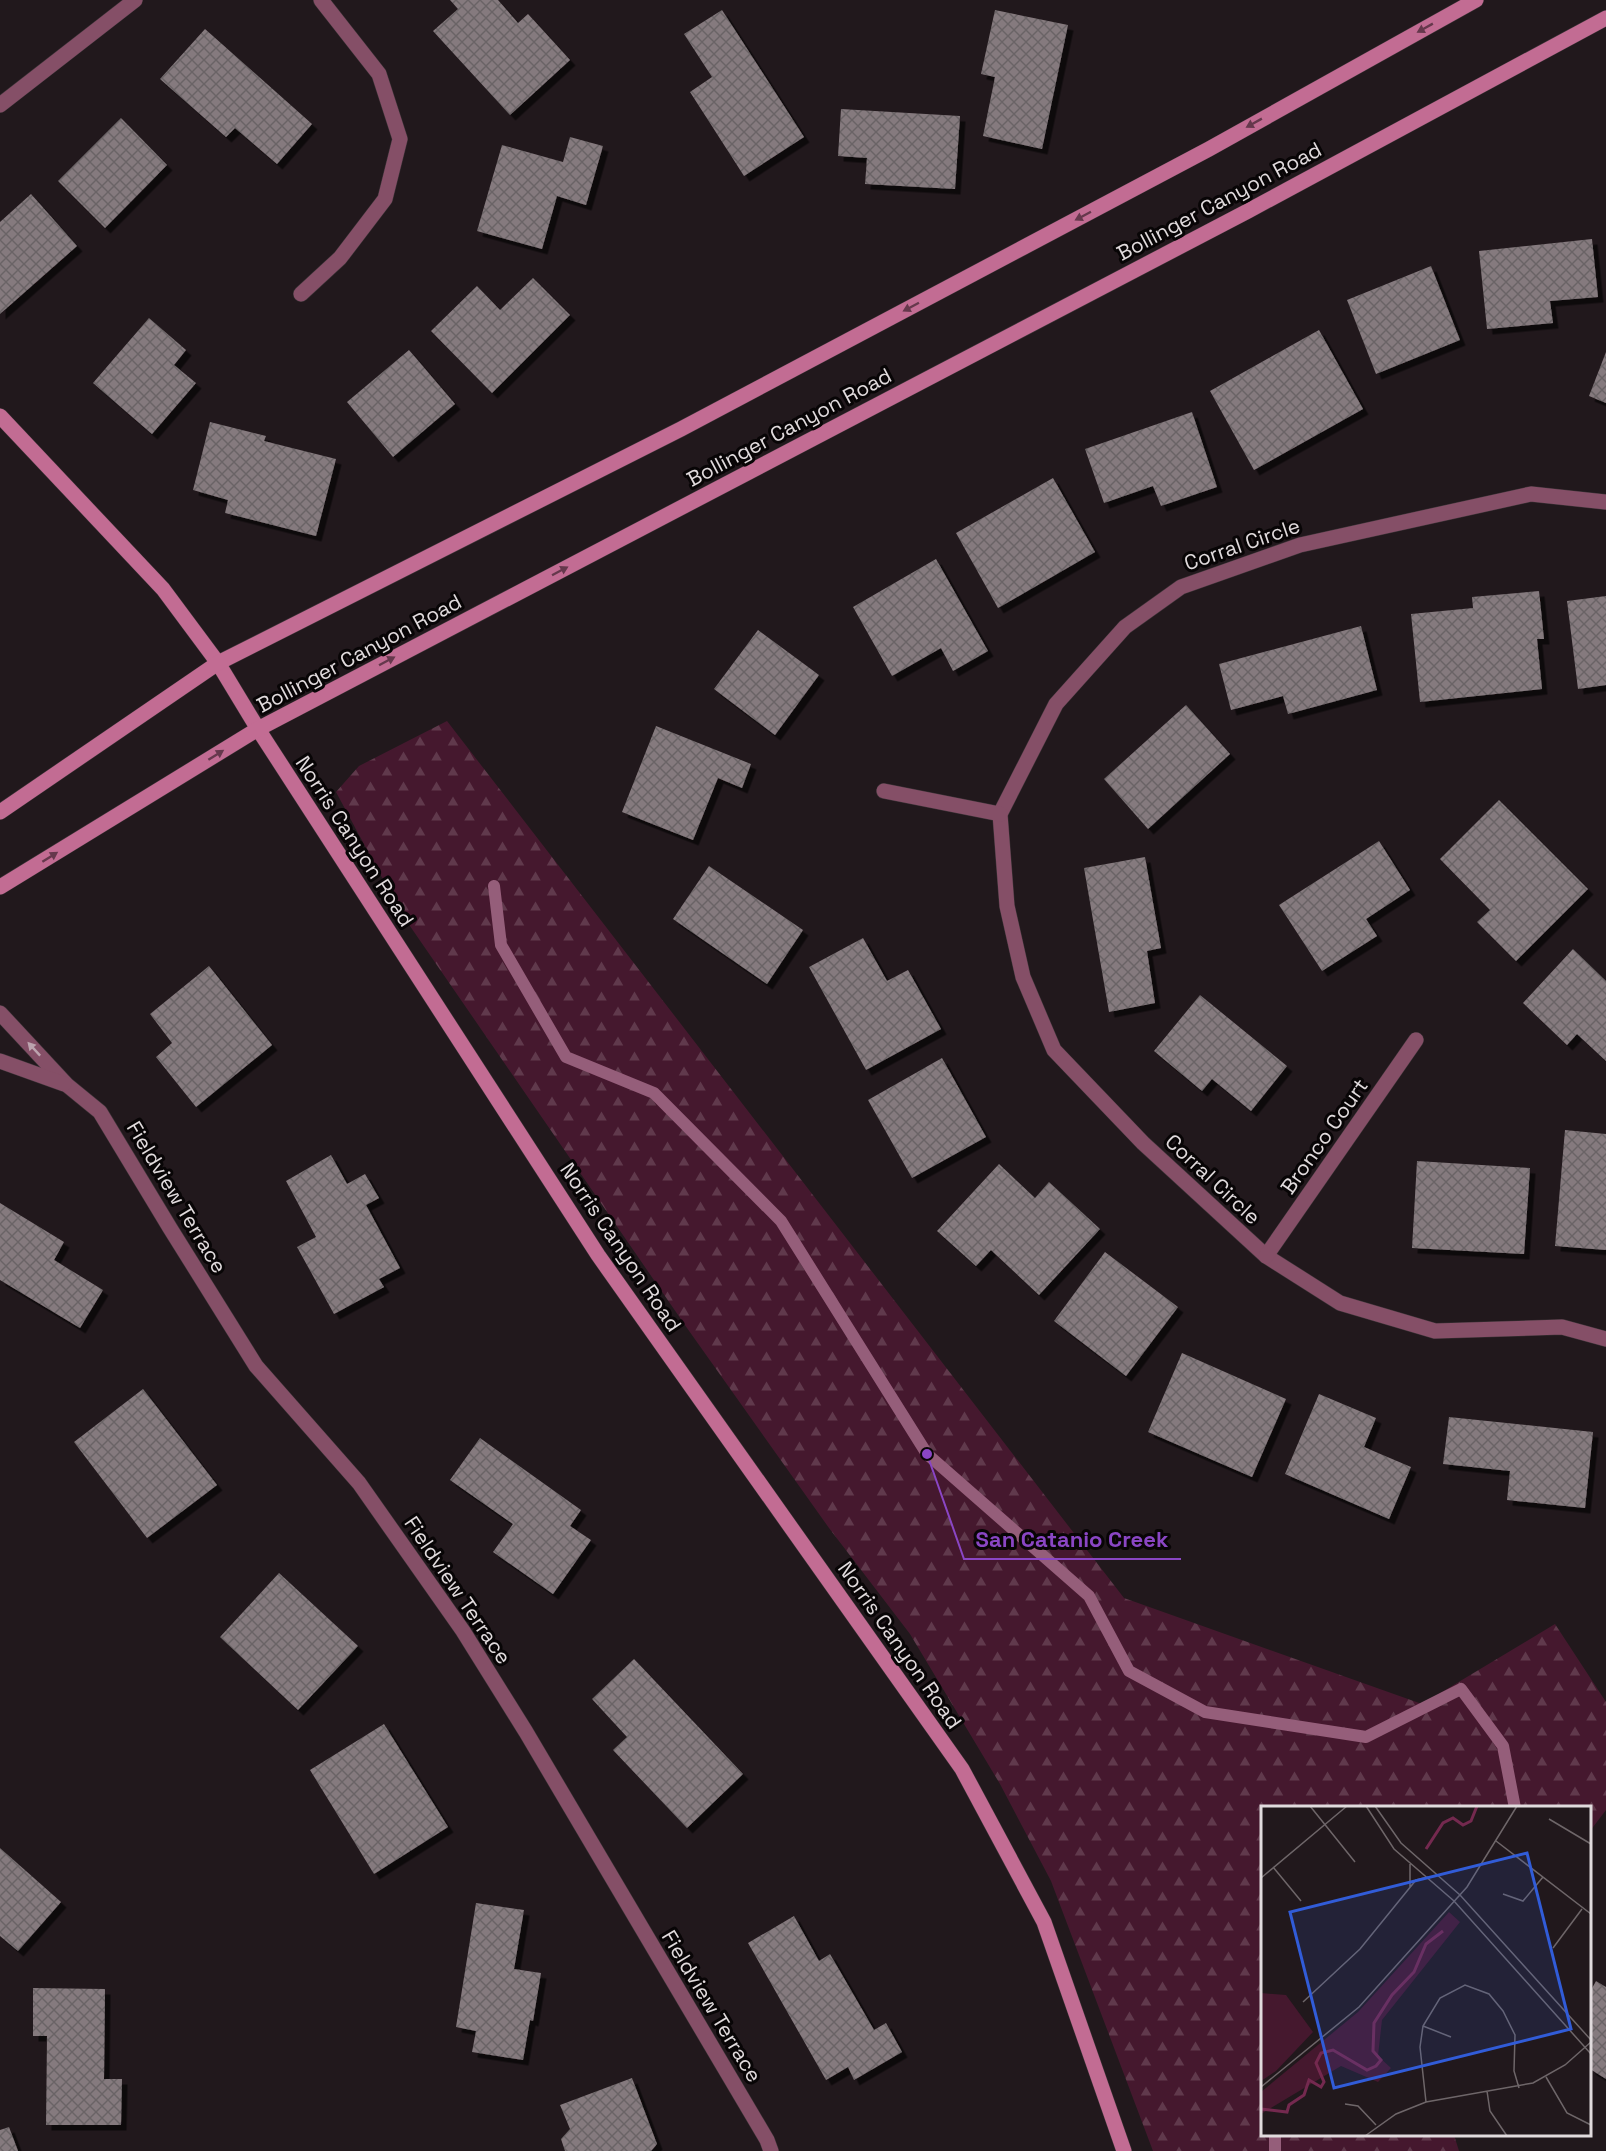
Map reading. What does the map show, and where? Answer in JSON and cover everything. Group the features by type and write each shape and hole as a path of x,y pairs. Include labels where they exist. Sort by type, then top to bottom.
{"main road":[{"path":"0,812 218,663 692,424 1209,149 1476,0"},
{"name":"Bollinger Canyon Road","path":"0,887 258,729 1237,216 1606,18"},
{"name":"Norris Canyon Road","path":"0,416 163,589 218,663 258,729 598,1255 963,1769 1044,1922 1124,2151"}],"street":[{"path":"0,105 135,0"},
{"path":"301,294 340,258 385,199 400,139 379,74 321,0"},
{"name":"Corral Circle","path":"1606,502 1531,494 1300,545 1181,587 1125,627 1056,704 999,814 1007,906 1023,977 1054,1050 1143,1143 1266,1256 1340,1303 1435,1331 1562,1327 1606,1339"},
{"path":"884,791 999,814"},
{"name":"Fieldview Terrace","path":"0,1013 67,1085 100,1112 256,1366 359,1483 463,1631 526,1732 767,2140 771,2151"},
{"name":"Bronco Court","path":"1266,1256 1416,1040"},
{"name":"Fieldview Terrace","path":"0,1061 67,1085"}],"green space":[{"path":"447,721 1124,1598 1422,1704 1555,1624 1606,1702 1606,1810 1591,1830 1591,1806 1261,1806 1261,2136 1454,2136 1459,2151 1153,2151 1051,1881 1000,1784 910,1634 829,1528 687,1328 401,913 336,792 359,766"}],"building":[{"path":"450,0 498,0 518,23 528,14 570,60 510,115 433,31 458,9"},
{"path":"722,10 804,137 744,176 690,92 712,77 684,34"},
{"path":"995,10 1068,25 1042,149 983,136 995,77 981,74"},
{"path":"205,29 312,124 277,164 235,128 226,137 160,79"},
{"path":"841,109 960,116 955,189 865,184 867,158 838,156"},
{"path":"121,118 167,165 105,228 58,181"},
{"path":"570,137 603,146 586,205 557,196 542,249 477,231 502,145 563,162"},
{"path":"31,194 77,246 0,314 0,222"},
{"path":"1592,239 1598,297 1550,301 1553,323 1487,329 1479,251"},
{"path":"1431,266 1460,340 1376,374 1347,300"},
{"path":"533,278 570,315 492,393 431,331 477,286 500,310"},
{"path":"149,318 186,350 174,365 196,383 152,434 93,383"},
{"path":"1319,330 1363,409 1254,470 1210,391"},
{"path":"409,350 455,404 393,457 347,402"},
{"path":"1606,352 1606,403 1589,396"},
{"path":"1192,412 1217,487 1161,506 1153,486 1104,503 1085,449"},
{"path":"210,422 266,436 264,441 336,459 316,536 225,513 228,500 193,490"},
{"path":"1053,478 1095,552 998,608 956,533"},
{"path":"936,559 988,651 953,671 941,648 892,676 853,607"},
{"path":"1539,591 1544,639 1537,639 1542,689 1420,702 1411,614 1473,608 1472,597"},
{"path":"1606,596 1606,685 1578,689 1567,601"},
{"path":"1361,626 1377,690 1288,714 1283,696 1231,710 1219,664"},
{"path":"758,630 819,675 775,735 714,689"},
{"path":"1186,705 1230,754 1148,829 1104,779"},
{"path":"656,726 751,764 742,788 718,778 693,840 622,812"},
{"path":"1499,800 1588,889 1516,961 1477,922 1490,910 1440,859"},
{"path":"1379,841 1410,890 1366,919 1377,936 1322,971 1279,905"},
{"path":"1145,857 1161,948 1147,951 1155,1003 1109,1012 1084,868"},
{"path":"709,866 803,930 767,984 673,919"},
{"path":"863,938 887,981 908,970 941,1029 866,1070 809,967"},
{"path":"1573,949 1606,981 1606,1061 1577,1034 1567,1045 1523,1003"},
{"path":"209,966 272,1045 196,1107 156,1057 172,1043 150,1014"},
{"path":"1200,995 1287,1066 1251,1111 1212,1079 1202,1091 1154,1051"},
{"path":"942,1058 986,1137 912,1178 868,1100"},
{"path":"1565,1130 1606,1134 1606,1250 1555,1246"},
{"path":"331,1155 347,1184 365,1174 379,1198 366,1205 400,1268 379,1279 384,1287 334,1314 297,1247 316,1237 286,1181"},
{"path":"1417,1161 1530,1168 1524,1254 1412,1248"},
{"path":"999,1164 1035,1198 1049,1182 1100,1229 1039,1295 991,1250 976,1266 937,1231"},
{"path":"0,1203 64,1242 54,1260 103,1290 80,1328 0,1280"},
{"path":"1105,1252 1178,1307 1126,1376 1054,1321"},
{"path":"1182,1353 1286,1399 1252,1477 1148,1432"},
{"path":"143,1389 217,1485 147,1538 74,1442"},
{"path":"1319,1394 1376,1418 1364,1447 1411,1467 1389,1519 1285,1474"},
{"path":"1449,1417 1593,1432 1585,1508 1507,1500 1510,1471 1443,1464"},
{"path":"480,1438 581,1510 570,1526 591,1540 553,1594 493,1552 513,1524 450,1480"},
{"path":"279,1573 358,1646 298,1710 220,1637"},
{"path":"634,1659 743,1774 687,1828 613,1750 627,1737 592,1699"},
{"path":"384,1724 448,1827 374,1874 310,1770"},
{"path":"0,1848 61,1902 18,1951 0,1936"},
{"path":"476,1903 524,1910 514,1969 541,1973 533,2021 530,2020 523,2060 472,2052 476,2031 456,2027"},
{"path":"794,1916 819,1961 830,1954 874,2030 886,2023 902,2052 854,2080 848,2067 826,2080 748,1943"},
{"path":"1596,1981 1606,1987 1606,2079 1591,2070 1591,1990"},
{"path":"33,1988 105,1989 104,2079 122,2079 121,2125 46,2125 47,2036 33,2036"},
{"path":"632,2078 657,2144 651,2151 565,2151 561,2139 570,2129 560,2105"},
{"path":"9,2127 18,2151 0,2151 0,2130"}],"waterway":[{"path":"494,886 501,945 566,1057 654,1093 781,1221 927,1454 1089,1596 1129,1671 1205,1712 1366,1737 1461,1689 1503,1746 1515,1806"},
{"path":"1275,2136 1275,2151"}],"place":[{"name":"San Catanio Creek","path":"927,1454"}]}
